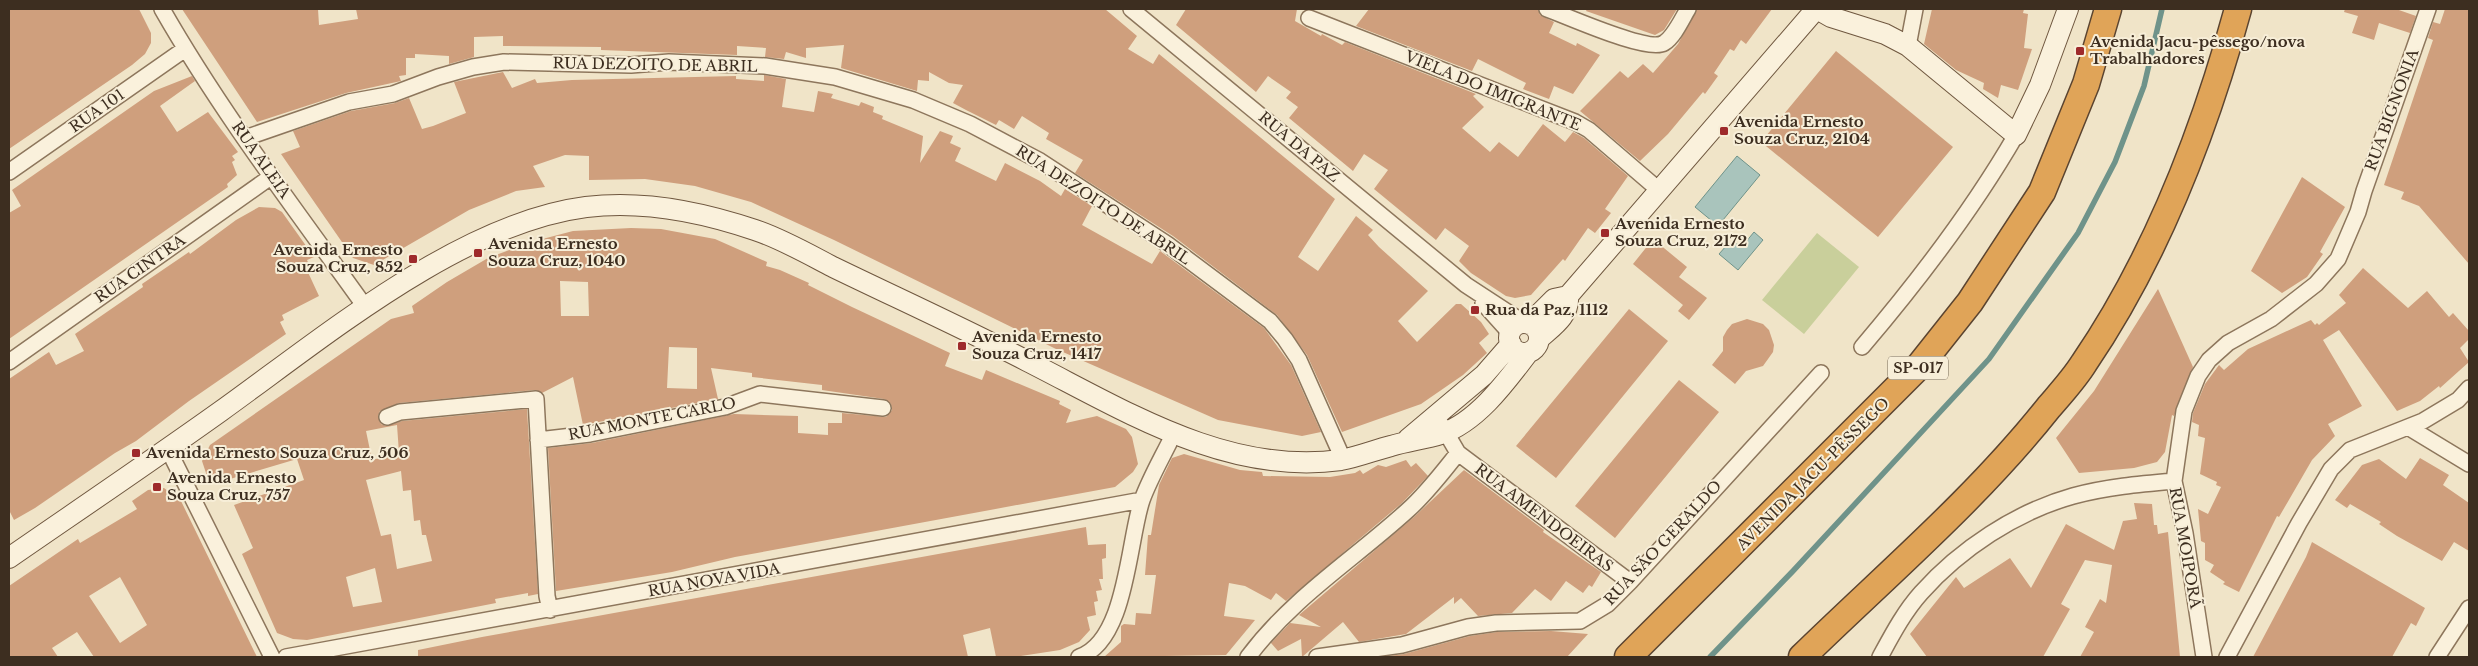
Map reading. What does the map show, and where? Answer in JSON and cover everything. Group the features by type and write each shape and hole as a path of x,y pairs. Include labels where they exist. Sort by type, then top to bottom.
{"highway":[{"name":"AVENIDA JACU-PÊSSEGO","path":"1628,657 1920,366 1970,302 2042,192 2086,84 2108,9"},
{"path":"1802,657 1960,507 2021,442 2084,364 2129,289 2172,203 2206,112 2238,9"}],"street":[{"name":"RUA ALEIA","path":"162,9 185,49 366,308"},
{"name":"RUA DA PAZ","path":"1131,9 1466,285 1524,336"},
{"path":"1547,9 1616,36 1652,46 1663,44 1668,39 1688,9"},
{"path":"9,558 168,449 366,308 458,251 498,232 543,216 586,207 635,205 688,212 757,230 1002,348 1173,435 1231,452 1277,461 1343,459 1404,442 1487,402 1505,384 1524,336 1554,299 1568,296 1816,9 1885,34 1908,46 2016,135"},
{"path":"1908,46 1915,9"},
{"path":"1862,347 1943,246 1998,166 2016,135 2040,85 2068,9"},
{"name":"RUA BIGNONIA","path":"2358,212 2428,9"},
{"name":"VIELA DO IMIGRANTE","path":"1308,18 1575,122 1589,130 1660,191"},
{"name":"RUA 101","path":"9,172 185,49"},
{"name":"RUA DEZOITO DE ABRIL","path":"246,138 349,102 393,94 438,77 473,67 504,62 631,65 669,62 765,66 835,77 912,100 970,124 1040,161 1167,244 1270,321 1286,339 1299,360 1343,459"},
{"name":"RUA CINTRA","path":"9,362 272,176"},
{"name":"RUA MOIPORÃ","path":"2204,657 2185,533 2174,480 2184,411 2198,376 2209,360 2228,343 2271,319 2316,284 2338,259 2358,212"},
{"name":"RUA SÃO GERALDO","path":"1317,657 1402,645 1454,630 1486,624 1580,621 1608,604 1630,582 1821,374"},
{"path":"2227,657 2299,523 2331,469 2350,450 2423,421 2458,400 2469,388"},
{"name":"RUA MONTE CARLO","path":"538,440 590,434 725,407 760,394 883,408"},
{"path":"387,417 400,412 536,399 547,596 550,610"},
{"name":"RUA AMENDOEIRAS","path":"1441,424 1458,453 1630,582"},
{"path":"2408,426 2469,464"},
{"path":"1079,657 1086,655 1101,641 1116,614 1142,500 1173,435"},
{"path":"168,449 272,657"},
{"path":"1248,657 1288,610 1408,510 1458,453"},
{"path":"1880,657 1896,626 1921,593 1966,552 2000,528 2025,514 2072,496 2112,487 2174,480"},
{"name":"RUA NOVA VIDA","path":"286,657 1142,500"},
{"path":"2437,657 2469,608"}],"green space":[{"path":"1817,233 1859,267 1804,334 1762,300"}],"water":[{"path":"1737,156 1760,175 1718,226 1695,207"},
{"path":"1754,232 1763,240 1738,270 1719,254 1727,245 1745,243"}],"building":[{"path":"9,9 139,9 151,33 151,43 145,54 132,65 9,149"},
{"path":"182,9 318,9 319,25 358,19 356,9 1105,9 1137,36 1128,49 1153,64 1159,54 1335,199 1298,257 1318,271 1356,216 1373,230 1368,235 1379,247 1428,291 1398,321 1417,342 1456,304 1461,304 1481,322 1489,334 1479,343 1487,353 1463,375 1421,404 1342,432 1307,355 1277,315 1173,236 1075,173 1083,160 1046,139 1049,133 1022,116 1014,129 999,120 996,125 966,110 953,103 963,85 949,83 929,72 929,81 918,80 917,91 841,68 844,45 806,48 806,58 786,52 784,59 765,57 766,48 737,46 737,55 601,50 601,47 503,46 503,36 474,37 474,57 449,64 449,56 415,54 415,58 406,58 406,75 399,76 401,81 346,93 257,122"},
{"path":"1186,9 1297,9 1295,21 1321,36 1322,34 1342,45 1345,42 1476,94 1473,96 1484,107 1462,128 1490,152 1499,142 1518,157 1543,124 1565,142 1573,132 1584,138 1628,176 1605,209 1611,213 1595,233 1588,228 1565,261 1563,259 1531,295 1515,298 1506,296 1471,273 1459,261 1469,246 1445,228 1436,240 1374,189 1388,170 1364,154 1353,171 1289,118 1298,107 1286,98 1291,92 1268,76 1256,92 1176,25"},
{"path":"1369,9 1538,9 1540,15 1554,22 1549,33 1576,46 1577,43 1600,55 1573,94 1554,86 1549,99 1523,89 1526,83 1478,59 1472,71 1356,26"},
{"path":"1587,9 1677,9 1664,30 1655,35 1586,11"},
{"path":"1697,9 1772,9 1746,44 1741,40 1734,51 1730,49 1714,73 1718,76 1705,94 1703,92 1668,134 1640,161 1580,111 1620,71 1628,78 1643,64 1653,73 1678,44"},
{"path":"1932,9 2024,9 2023,13 2028,14 2024,48 2032,49 2018,90 2001,85 1998,98 1983,89 1984,83 1956,70 1924,44"},
{"path":"2345,9 2396,9 2416,16 2410,33 2379,23 2374,40 2352,33 2358,16 2344,12"},
{"path":"2445,9 2469,9 2469,264 2419,206 2401,199 2404,192 2384,185 2433,40 2428,38 2433,22 2440,24"},
{"path":"1836,51 1953,147 1878,237 1761,142"},
{"path":"503,72 512,88 535,79 537,83 572,80 736,76 736,79 764,81 764,75 786,79 782,107 814,112 818,91 833,94 831,98 859,106 861,102 874,107 873,112 883,116 882,119 923,136 920,163 940,131 953,136 950,143 961,148 955,161 996,181 1005,163 1040,181 1061,196 1065,189 1092,206 1082,225 1152,264 1160,251 1264,328 1291,365 1321,432 1302,436 1218,420 1056,349 834,240 751,202 695,186 645,179 589,180 589,156 565,155 533,166 545,187 516,191 469,210 374,265 353,258 281,154 300,147 293,131 351,111 395,103 409,98 422,129 433,126 466,113 454,82"},
{"path":"192,76 195,81 160,106 177,132 208,112 238,152 232,156 235,160 232,162 237,175 227,184 228,187 9,339 9,213 21,206 12,190 154,91"},
{"path":"2302,177 2345,207 2320,252 2323,254 2307,277 2282,293 2251,271"},
{"path":"259,207 275,208 282,212 314,257 307,260 310,267 306,268 319,296 282,315 284,320 280,322 286,334 189,401 136,441 14,520 9,510 9,379 49,352 56,365 84,351 75,334 143,287 142,284 189,252 190,254 236,220"},
{"path":"631,228 661,229 715,239 767,262 766,266 809,283 808,285 852,307 950,353 945,366 982,380 986,370 1060,401 1059,404 1071,410 1066,423 1097,416 1126,429 1132,437 1138,464 1133,472 1115,487 735,557 672,572 556,591 548,448 592,443 734,414 798,416 798,433 828,435 828,423 842,423 842,413 886,417 892,410 891,404 884,399 822,390 822,385 752,377 752,373 711,368 718,399 583,425 573,377 542,393 535,390 399,403 380,411 378,416 381,424 386,426 402,421 527,409 538,594 528,596 528,593 495,599 496,603 307,640 293,639 277,633 242,554 253,548 234,505 304,480 297,459 210,485 202,461 210,445 391,319 414,313 412,306 447,282 488,258 531,242 573,231","holes":["560,281 588,282 589,316 561,316","669,347 697,348 697,389 667,388","397,425 399,453 372,460 366,431","401,471 403,491 411,490 414,521 420,520 422,535 426,535 432,561 397,569 391,534 381,536 366,480","375,568 382,602 353,607 346,577"]},
{"path":"1653,239 1687,267 1679,277 1707,298 1689,320 1678,311 1683,305 1633,264"},
{"path":"2363,268 2408,308 2427,291 2449,317 2453,313 2469,331 2469,339 2460,348 2469,362 2440,388 2439,386 2420,401 2397,411 2339,330 2323,340 2362,406 2328,424 2335,436 2312,460 2279,517 2277,516 2239,592 2223,584 2225,582 2210,572 2214,565 2205,560 2205,543 2201,541 2198,509 2208,514 2221,487 2216,485 2217,482 2200,474 2205,438 2198,436 2199,425 2192,422 2193,413 2205,384 2219,365 2224,370 2248,349 2311,320 2315,325 2317,323 2319,325 2346,303 2339,295"},
{"path":"2158,289 2193,367 2174,416 2172,415 2165,452 2157,462 2134,468 2079,473 2056,438 2094,391"},
{"path":"1629,309 1668,341 1556,478 1516,446"},
{"path":"1747,319 1763,324 1769,330 1774,345 1773,352 1763,366 1746,371 1735,384 1712,365 1723,351 1723,337 1727,330 1732,324"},
{"path":"1679,380 1719,412 1615,538 1575,506"},
{"path":"1184,454 1240,470 1262,472 1263,476 1330,477 1355,473 1360,470 1363,474 1378,465 1386,467 1406,460 1411,467 1416,463 1428,476 1402,503 1286,601 1276,593 1271,600 1245,586 1229,583 1224,616 1255,620 1226,655 1104,657 1121,642 1121,626 1124,624 1135,625 1136,613 1151,614 1156,575 1145,575 1148,535 1151,535 1159,485 1172,458"},
{"path":"2420,458 2449,475 2443,485 2469,503 2469,551 2454,542 2442,561 2397,536 2379,524 2381,522 2350,504 2347,508 2335,500 2362,465 2379,459 2406,479"},
{"path":"1464,470 1544,530 1543,532 1601,572 1592,587 1589,585 1583,593 1566,581 1551,601 1535,589 1512,613 1478,616 1461,598 1454,604 1454,597 1406,634 1359,642 1343,622 1302,657 1301,639 1278,651 1271,643 1290,623 1321,627 1299,615 1414,517"},
{"path":"164,488 181,501 257,657 94,657 77,632 52,648 58,657 9,657 9,586 78,539 80,543 137,509 132,501 148,490","holes":["120,577 147,625 120,643 89,596"]},
{"path":"2134,503 2152,504 2154,525 2157,525 2158,534 2168,532 2180,657 2080,657 2094,632 2085,627 2100,599 2106,603 2112,565 2085,560 2061,604 2070,609 2043,657 1927,657 1910,634 1956,577 1964,588 2010,558 2031,588 2066,524 2114,550 2123,521 2137,519"},
{"path":"1086,527 1088,545 1106,544 1106,558 1102,559 1103,579 1099,579 1102,590 1096,591 1098,601 1094,602 1096,615 1087,617 1090,630 1079,642 1060,650 1014,657 996,657 990,628 963,635 968,657 418,657 418,650 482,637"},
{"path":"2312,542 2425,608 2416,626 2411,623 2392,657 2253,657 2306,557"},
{"path":"1551,631 1588,634 1567,657 1382,657 1404,654 1470,636 1497,632"}],"waterway":[{"path":"1710,657 1793,571 1989,359 2078,233 2115,162 2144,86 2162,9"}],"place":[{"name":"Avenida Jacu-pêssego/nova Trabalhadores","path":"2080,51"},
{"name":"Avenida Ernesto Souza Cruz, 2104","path":"1724,131"},
{"name":"Avenida Ernesto Souza Cruz, 2172","path":"1605,233"},
{"name":"Avenida Ernesto Souza Cruz, 1040","path":"478,253"},
{"name":"Avenida Ernesto Souza Cruz, 852","path":"413,259"},
{"name":"Rua da Paz, 1112","path":"1475,310"},
{"name":"Avenida Ernesto Souza Cruz, 1417","path":"962,346"},
{"name":"Avenida Ernesto Souza Cruz, 506","path":"136,453"},
{"name":"Avenida Ernesto Souza Cruz, 757","path":"157,487"}]}
